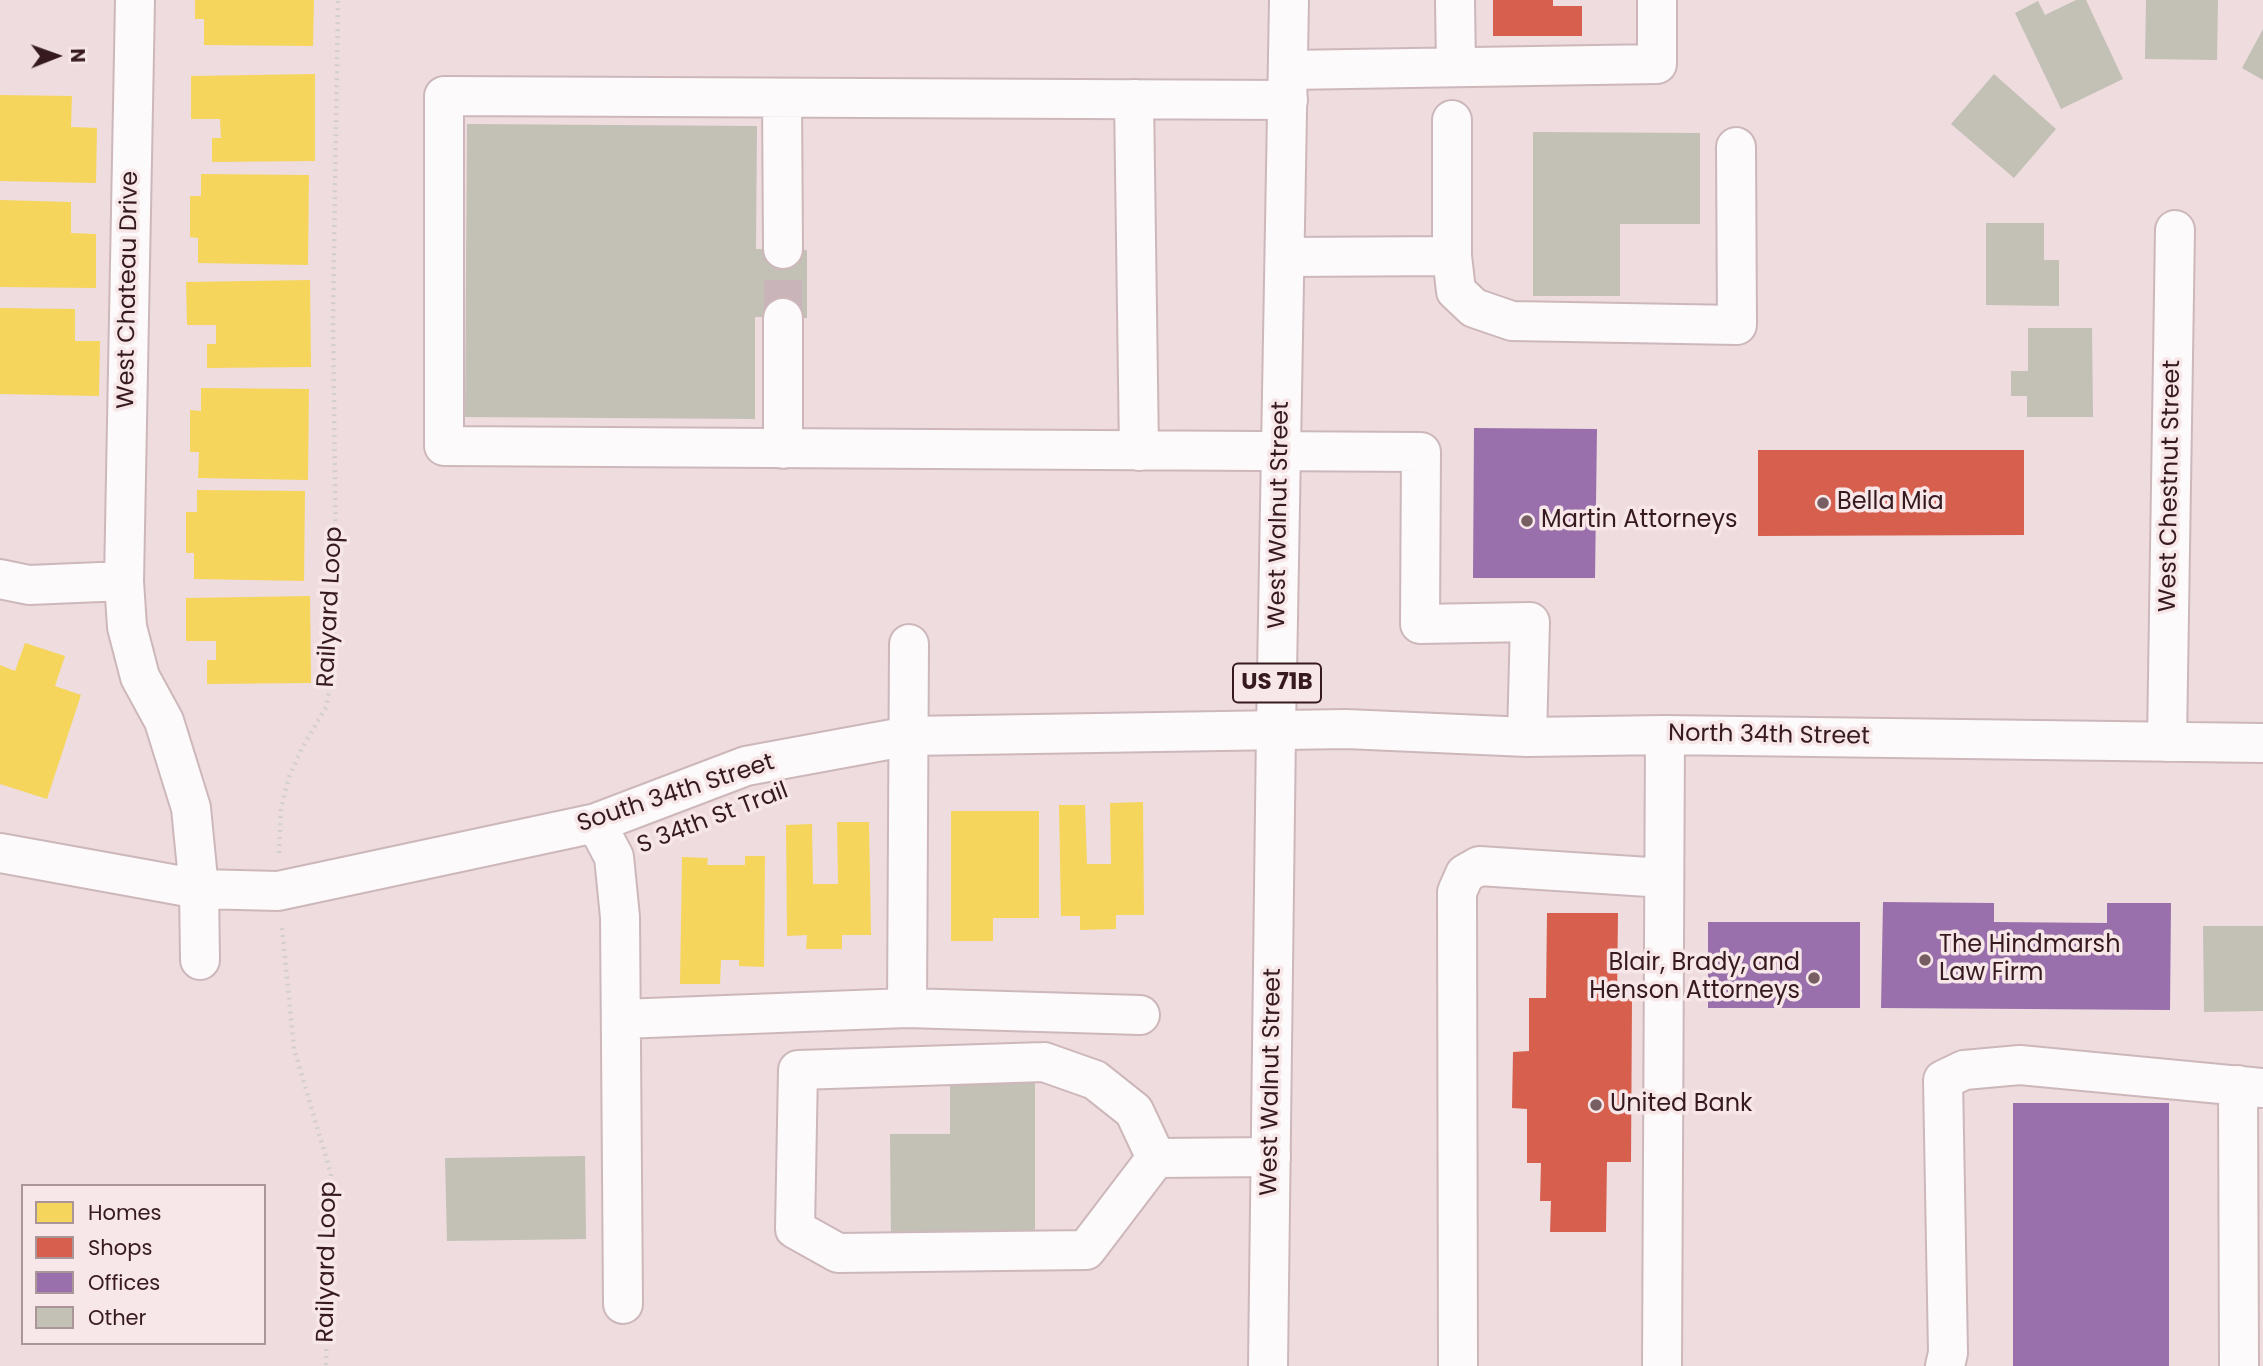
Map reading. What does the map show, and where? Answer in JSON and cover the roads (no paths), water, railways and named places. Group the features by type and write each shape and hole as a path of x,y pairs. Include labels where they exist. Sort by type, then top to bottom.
{"street":[{"name":"West Chateau Drive","path":"135,0 124,581 127,627 140,677 164,721 191,808 199,889 200,960"},
{"name":"West Walnut Street","path":"1268,1366 1289,0"},
{"path":"1455,0 1456,67"},
{"path":"1527,737 1530,622 1420,624 1421,452 444,446 444,96 1134,99 1456,67 1657,64 1657,0"},
{"path":"782,97 783,249"},
{"path":"1134,99 1139,451"},
{"path":"1452,120 1452,256 1456,290 1474,308 1512,321 1737,325 1736,147"},
{"name":"West Chestnut Street","path":"2167,742 2175,230"},
{"path":"1285,257 1452,256"},
{"path":"783,318 783,449"},
{"path":"0,579 29,585 124,581"},
{"path":"907,1008 909,644"},
{"name":"North 34th Street","path":"1276,730 1346,729 1527,737 1665,735 2263,743"},
{"name":"South 34th Street","path":"0,853 199,889 278,891 596,823 746,766 909,736 1276,730"},
{"path":"1662,1366 1665,735"},
{"path":"596,823 614,857 620,916 623,1304"},
{"path":"1458,1366 1457,892 1465,874 1479,866 1664,878"},
{"path":"622,1019 907,1008 1140,1014"},
{"path":"1044,1062 1095,1080 1134,1111 1156,1158 1086,1251 838,1253 795,1229 798,1070 1044,1062"},
{"path":"1945,1366 1948,1353 1943,1080 1964,1070 2020,1065 2251,1086 2239,1366"},
{"path":"1156,1158 1271,1157"}],"tunnel":[{"path":"783,249 783,318"}],"place":[{"name":"Bella Mia","path":"1823,503"},
{"name":"Martin Attorneys","path":"1527,521"},
{"name":"The Hindmarsh Law Firm","path":"1925,960"},
{"name":"Blair, Brady, and Henson Attorneys","path":"1814,978"},
{"name":"United Bank","path":"1596,1105"}]}
